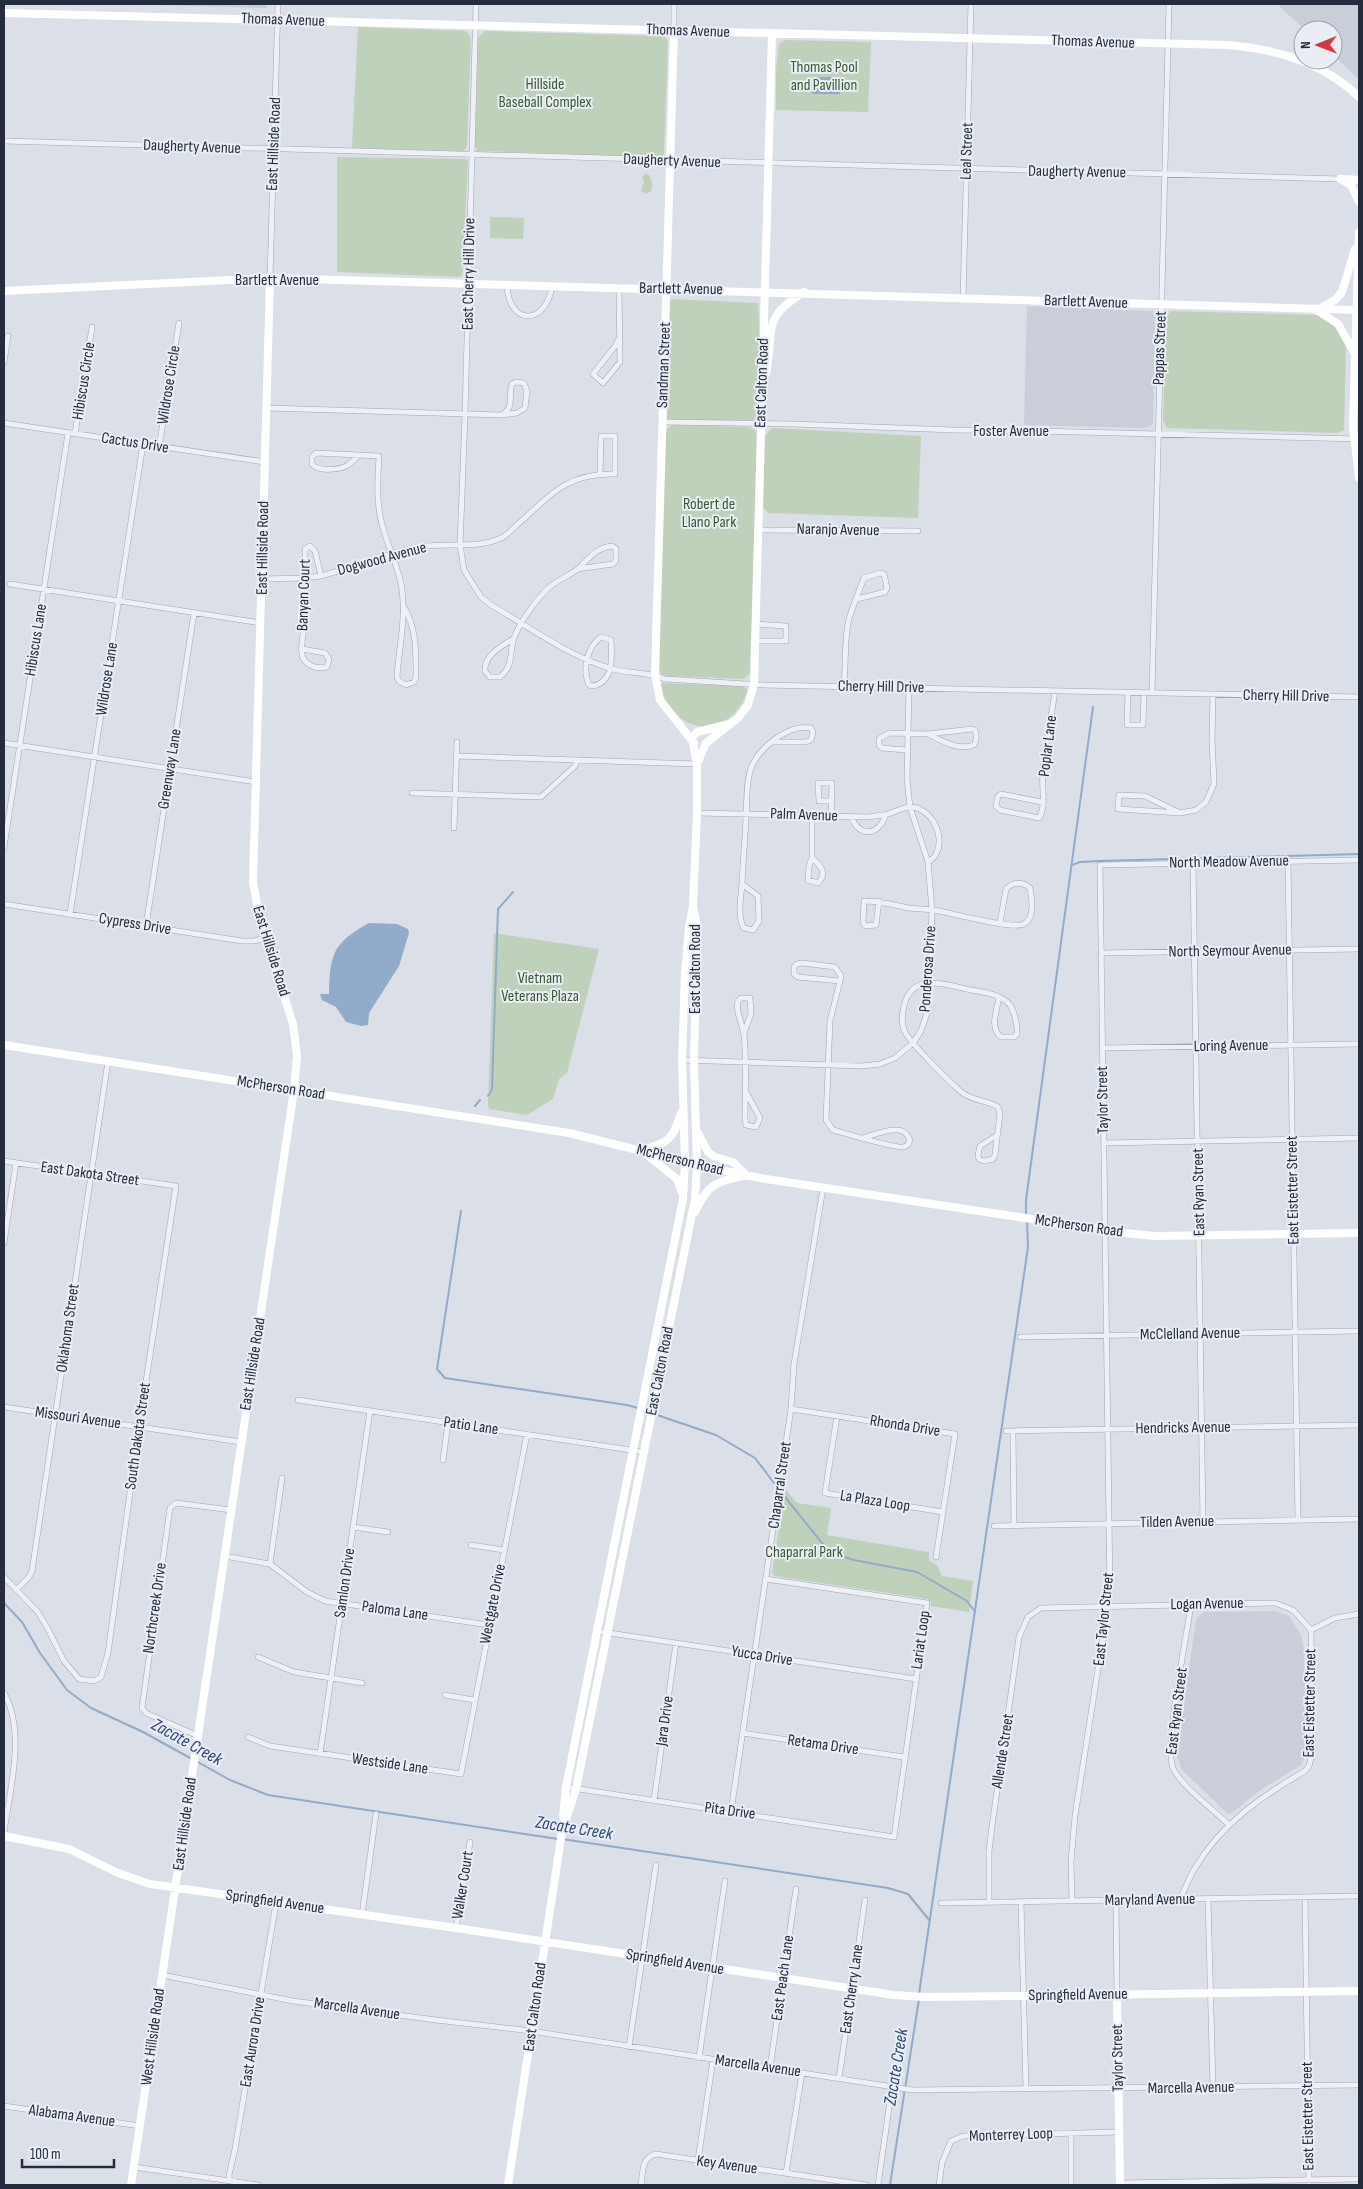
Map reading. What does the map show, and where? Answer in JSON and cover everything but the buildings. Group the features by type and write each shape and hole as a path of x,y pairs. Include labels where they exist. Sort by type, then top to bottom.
{"main road":[{"name":"Thomas Avenue","path":"4,13 1244,46 1285,54 1306,61 1325,71 1359,97"},
{"name":"Sandman Street","path":"674,30 655,674 660,700 693,742"},
{"name":"East Calton Road","path":"697,764 706,743 738,718 748,705 754,684 772,33"},
{"path":"1340,179 1359,180"},
{"path":"1340,179 1351,185 1359,202"},
{"path":"1359,232 1357,355 1355,366 1356,439 1359,478"},
{"path":"1357,355 1338,324 1317,308 1337,298 1342,292 1347,268 1358,241"},
{"name":"Bartlett Avenue","path":"4,291 270,278 804,292 1358,310"},
{"name":"East Hillside Road","path":"175,1888 294,1090 297,1056 293,1024 256,903 253,882 270,278"},
{"path":"762,384 769,356 773,320 791,301 804,292"},
{"name":"Sandman Street","path":"675,720 700,731"},
{"path":"700,731 706,734 706,743 699,746 693,742 694,734 700,731 729,724"},
{"name":"East Calton Road","path":"508,2185 560,1845 566,1787 683,1199 686,1162 682,1060 688,927 693,906 696,812 697,764 693,742"},
{"name":"East Calton Road","path":"562,1830 576,1789 697,1185 694,1061 697,927 693,906"},
{"path":"685,973 695,975"},
{"name":"McPherson Road","path":"4,1045 569,1133 747,1176 1105,1230 1155,1236 1359,1233"},
{"path":"642,1151 660,1145 673,1136 683,1104"},
{"path":"696,1128 708,1152 715,1157 733,1162 747,1176"},
{"path":"642,1151 677,1179 682,1188 683,1199"},
{"path":"691,1222 704,1193 710,1187 730,1179 747,1176"},
{"path":"670,1266 676,1270 679,1276"},
{"path":"664,1297 675,1300"},
{"path":"650,1366 661,1369"},
{"path":"619,1518 630,1521"},
{"path":"581,1707 592,1710"},
{"name":"Springfield Avenue","path":"4,1836 64,1847 130,1878 175,1888 456,1928 852,1989 910,1996 1359,1991"},
{"name":"West Hillside Road","path":"131,2185 175,1888"},
{"name":"Taylor Street","path":"1117,1995 1120,2184"}],"street":[{"name":"East Hillside Road","path":"270,278 278,4"},
{"name":"East Cherry Hill Drive","path":"460,544 476,4"},
{"name":"Sandman Street","path":"674,4 674,30"},
{"name":"Leal Street","path":"963,298 971,4"},
{"name":"Pappas Street","path":"1152,693 1169,4"},
{"name":"Daugherty Avenue","path":"4,142 1340,179"},
{"path":"507,284 508,297 515,311 520,314 535,315 540,313 551,296 552,285"},
{"path":"618,340 593,374 604,383 620,362 618,340 619,287"},
{"name":"Wildrose Circle","path":"160,447 179,322"},
{"name":"Hibiscus Circle","path":"76,434 92,327"},
{"path":"4,362 8,336"},
{"path":"267,408 501,415 517,413 525,408 527,391 524,383 516,382 512,384 510,406 501,415"},
{"name":"Foster Avenue","path":"662,422 1356,439"},
{"name":"Cactus Drive","path":"4,423 265,462"},
{"name":"Hibiscus Lane","path":"4,847 68,432"},
{"name":"Dogwood Avenue","path":"262,579 321,576 422,546 484,543 503,536 556,489 575,479 600,474 615,474 616,436 601,436 600,474"},
{"name":"Wildrose Lane","path":"70,914 143,444"},
{"path":"358,456 348,465 336,469 318,468 312,464 312,457 316,453 379,456 378,506 402,587 405,619 398,677 399,681 406,685 414,682 416,677 417,646 410,617 404,607"},
{"name":"Naranjo Avenue","path":"758,530 918,531"},
{"name":"Cherry Hill Drive","path":"460,544 464,570 476,590 491,605 586,660 611,669 655,674 665,679 754,684 1359,697"},
{"name":"Banyan Court","path":"302,649 327,655 329,658 327,668 314,667 307,664 303,658 302,649 306,612 305,549 310,546 315,551 321,576"},
{"path":"513,639 499,648 486,664 485,671 490,677 500,677 506,671 511,662 513,639 542,594 553,584 577,569 598,550 612,546 616,549 616,560 613,564 577,569"},
{"path":"844,686 849,621 856,599 864,578 880,573 884,574 885,592 856,599"},
{"path":"10,584 261,623"},
{"name":"Greenway Lane","path":"146,926 194,613"},
{"path":"755,642 786,641 786,626 756,624"},
{"path":"601,636 611,640 611,669 606,678 597,686 589,685 585,669 586,660 601,636"},
{"name":"Ponderosa Drive","path":"682,1060 829,1066 880,1064 895,1058 913,1043 921,1031 928,1010 932,910 928,862 910,807 906,778 909,688"},
{"name":"Poplar Lane","path":"1042,802 1043,773 1055,691"},
{"path":"1128,692 1127,724 1143,725 1144,693"},
{"path":"1180,813 1145,796 1118,795 1118,810 1180,813 1196,810 1206,802 1214,784 1213,694"},
{"path":"742,884 758,896 759,921 753,930 744,928 741,923 742,884 746,814 746,781 760,751 772,742 795,728 811,728 813,732 811,740 806,742 772,742"},
{"path":"906,750 882,748 879,744 879,739 889,733 928,734 972,729 975,730 977,735 974,745 970,747 949,745 928,734"},
{"path":"454,828 457,742"},
{"path":"4,743 256,782"},
{"path":"456,756 697,764"},
{"path":"412,793 540,797 576,766 576,760"},
{"path":"1001,794 1042,802 1042,813 1039,818 1000,810 996,806 998,796 1001,794"},
{"path":"831,816 832,800"},
{"path":"910,807 928,813 938,830 939,843 936,854 928,862"},
{"name":"Palm Avenue","path":"696,812 851,817 886,814 910,807"},
{"path":"851,817 854,825 860,830 870,832 877,830 886,814"},
{"path":"812,816 812,858 809,866 808,880 818,882 822,879 824,872 820,865 812,858"},
{"name":"North Meadow Avenue","path":"1100,865 1359,860"},
{"name":"East Eistetter Street","path":"1288,861 1298,1520"},
{"name":"East Ryan Street","path":"1193,862 1201,1333 1202,1522"},
{"name":"Taylor Street","path":"1100,865 1107,1335"},
{"path":"879,901 876,925 865,926 862,922 864,901 879,901 1016,926 1024,924 1029,918 1032,902 1030,888 1018,883 1010,885 1006,889 1000,923"},
{"name":"Cypress Drive","path":"4,904 242,940 254,941 266,938"},
{"name":"North Seymour Avenue","path":"1100,953 1359,949"},
{"path":"840,981 798,977 794,974 794,967 802,963 835,967 841,976 840,981 830,1021 826,1120 833,1130 864,1138 902,1147 906,1146 909,1142 909,1136 906,1132 898,1130 864,1138"},
{"path":"996,1136 980,1146 979,1159 984,1161 993,1159 1000,1114 998,1107 975,1100 961,1092 904,1032 902,1018 910,991 916,986 929,981 991,994 999,998 1010,1005 1018,1029 1017,1034 1014,1036 1001,1037 996,1034 994,1026 999,998"},
{"path":"744,1033 751,1014 750,998 741,998 738,1000 737,1006 744,1033 746,1125 756,1127 760,1118 746,1092"},
{"name":"Loring Avenue","path":"1102,1048 1359,1044"},
{"name":"Oklahoma Street","path":"16,1590 32,1571 108,1061"},
{"path":"1104,1143 1359,1138"},
{"name":"East Dakota Street","path":"4,1161 176,1186"},
{"path":"4,1243 16,1163"},
{"name":"South Dakota Street","path":"16,1590 37,1611 48,1627 64,1661 79,1678 94,1681 101,1677 106,1661 176,1186"},
{"name":"Chaparral Street","path":"731,1811 791,1409 794,1364 823,1188"},
{"name":"McClelland Avenue","path":"1020,1336 1359,1331"},
{"name":"East Taylor Street","path":"1072,1901 1075,1816 1109,1606 1107,1335"},
{"name":"Patio Lane","path":"298,1400 644,1452"},
{"name":"Missouri Avenue","path":"4,1407 241,1442"},
{"name":"Rhonda Drive","path":"791,1409 955,1434 936,1558"},
{"name":"Samlon Drive","path":"320,1754 370,1411"},
{"name":"La Plaza Loop","path":"838,1416 825,1493 943,1512"},
{"path":"443,1460 448,1423"},
{"name":"Hendricks Avenue","path":"1006,1431 1359,1425"},
{"path":"1013,1431 1014,1526"},
{"name":"Westgate Drive","path":"461,1774 527,1434"},
{"path":"270,1564 282,1478"},
{"name":"Northcreek Drive","path":"198,1736 146,1713 142,1708 170,1508 176,1503 231,1510"},
{"name":"Tilden Avenue","path":"994,1526 1359,1519"},
{"path":"353,1527 388,1532"},
{"path":"471,1545 504,1550"},
{"name":"Paloma Lane","path":"224,1556 270,1564 315,1597 342,1603 489,1624"},
{"path":"4,1577 16,1590"},
{"name":"Lariat Loop","path":"766,1579 927,1603 894,1837"},
{"name":"Logan Avenue","path":"1041,1608 1282,1604 1298,1614 1312,1630"},
{"name":"East Ryan Street","path":"1191,1605 1171,1737 1170,1761 1178,1777 1229,1825"},
{"name":"Allende Street","path":"989,1902 989,1852 1019,1637 1028,1617 1041,1608"},
{"path":"1312,1630 1335,1618 1359,1614"},
{"name":"East Eistetter Street","path":"1180,1899 1196,1867 1229,1825 1260,1798 1305,1771 1309,1766 1313,1750 1312,1630"},
{"name":"Yucca Drive","path":"596,1631 916,1679"},
{"name":"Jara Drive","path":"654,1800 676,1643"},
{"path":"258,1657 294,1672 362,1683"},
{"path":"4,1693 13,1713 15,1730 4,1832"},
{"path":"444,1695 474,1700"},
{"name":"Retama Drive","path":"742,1733 904,1757"},
{"name":"Westside Lane","path":"248,1736 270,1746 461,1774"},
{"name":"Pita Drive","path":"566,1787 894,1837"},
{"path":"362,1915 376,1814"},
{"name":"Walker Court","path":"456,1928 470,1842"},
{"path":"629,2047 656,1865"},
{"path":"699,2058 725,1881"},
{"name":"East Peach Lane","path":"770,2068 796,1889"},
{"name":"Maryland Avenue","path":"940,1903 1359,1896"},
{"name":"East Eistetter Street","path":"1305,1897 1309,2183"},
{"path":"1208,1899 1213,2088"},
{"name":"East Cherry Lane","path":"839,2078 865,1900"},
{"name":"Taylor Street","path":"1116,1900 1117,1995"},
{"name":"East Aurora Drive","path":"230,2183 228,2175 236,2148 276,1902"},
{"path":"1021,1902 1022,1996 1026,2089"},
{"name":"Marcella Avenue","path":"162,1975 338,2007 532,2031 913,2090 1359,2085"},
{"path":"698,2160 713,2060"},
{"path":"786,2174 802,2073"},
{"path":"878,2185 895,2087"},
{"name":"Alabama Avenue","path":"4,2106 140,2126"},
{"name":"Monterrey Loop","path":"938,2185 942,2163 951,2141 963,2136 1119,2132"},
{"path":"1071,2133 1071,2185"},
{"name":"Key Avenue","path":"641,2185 644,2162 648,2156 656,2154 866,2185"},
{"path":"134,2167 230,2183 258,2185"},
{"path":"1120,2184 1309,2183 1359,2179"}],"shaded area":[{"path":"120,4 267,4 267,8"},
{"path":"1277,4 1359,4 1359,79 1343,64 1343,20 1294,20"},
{"path":"1027,306 1153,311 1155,317 1153,422 1151,426 1142,428 1024,425"},
{"path":"1275,1611 1289,1616 1301,1635 1304,1649 1305,1756 1301,1765 1259,1791 1232,1813 1228,1814 1182,1770 1177,1757 1196,1619 1204,1612"}],"green space":[{"name":"Hillside Baseball Complex","path":"358,27 466,31 471,38 467,146 464,151 352,148"},
{"name":"Hillside Baseball Complex","path":"485,31 662,36 666,38 668,42 664,154 660,157 478,151 475,146 478,38"},
{"name":"Thomas Pool and Pavillion","path":"785,40 871,42 868,112 776,110 776,69 779,44"},
{"path":"337,157 466,159 468,162 462,275 459,277 337,272"},
{"path":"646,173 651,178 652,186 651,191 646,194 641,191 644,181 642,177"},
{"path":"490,217 524,218 523,239 490,238"},
{"path":"671,299 758,303 760,341 758,416 752,422 667,419 669,303"},
{"path":"1170,311 1317,315 1332,321 1346,346 1344,430 1337,433 1167,428 1163,421 1166,319"},
{"name":"Robert de Llano Park","path":"672,425 749,427 755,430 757,436 750,674 743,679 666,676 661,674 659,668 665,436 667,429"},
{"name":"Robert de Llano Park","path":"772,428 921,436 918,518 768,513 763,507 765,436"},
{"path":"661,683 741,686 748,689 743,702 735,713 715,725 704,727 692,724 681,718 670,708 666,702"},
{"name":"Vietnam Veterans Plaza","path":"494,933 599,949 567,1073 559,1079 553,1099 527,1115 490,1109 488,1106"},
{"name":"Chaparral Park","path":"785,1489 797,1503 831,1508 827,1535 929,1552 929,1561 937,1565 942,1576 973,1581 969,1612 931,1606 931,1602 928,1599 774,1576 772,1572"}],"water":[{"path":"813,77 841,77 840,94 812,94"},
{"path":"369,923 397,924 408,929 409,933 399,966 369,1013 368,1025 361,1026 346,1022 336,1007 322,1000 320,994 329,994 330,969 340,944 347,937"}],"waterway":[{"path":"1026,1215 1026,1200 1093,707"},
{"path":"1072,865 1080,862 1100,861 1359,854"},
{"path":"488,1096 492,1090 498,909 513,892"},
{"path":"475,1106 480,1100"},
{"path":"461,1211 437,1369 445,1378 638,1408"},
{"path":"919,1994 1028,1247 1027,1220"},
{"path":"654,1414 716,1435 755,1458 774,1483"},
{"path":"785,1497 830,1553 854,1560 917,1572 967,1601 975,1612"},
{"name":"Zacate Creek","path":"4,1603 22,1622 40,1653 67,1690 91,1708 143,1732 192,1759"},
{"name":"Zacate Creek","path":"196,1761 230,1780 268,1795 558,1839"},
{"name":"Zacate Creek","path":"562,1839 888,1888 908,1894 930,1921"},
{"name":"Zacate Creek","path":"890,2185 919,1999"}]}
